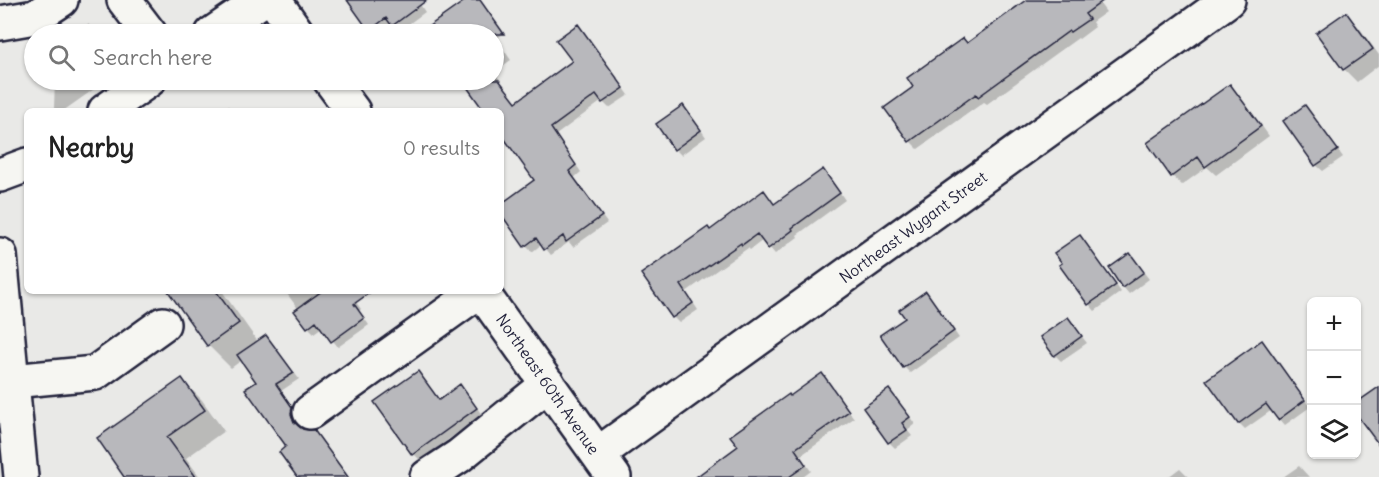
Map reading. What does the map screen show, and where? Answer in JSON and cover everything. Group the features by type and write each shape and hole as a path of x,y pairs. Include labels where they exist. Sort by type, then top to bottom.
{"street":[{"path":"0,23 35,17 61,0"},
{"path":"124,0 142,24"},
{"path":"227,24 262,0"},
{"path":"274,0 291,24"},
{"name":"Northeast Wygant Street","path":"606,466 1228,0"},
{"path":"109,108 135,90"},
{"path":"337,90 351,108"},
{"path":"0,175 24,166"},
{"path":"0,255 12,381 14,475"},
{"path":"310,412 476,294"},
{"name":"Northeast 60th Avenue","path":"482,294 606,466"},
{"path":"12,381 95,373 163,324"},
{"path":"427,477 459,456 548,384"}],"building":[{"path":"347,0 427,0 395,24 390,24 386,18 378,24 364,24"},
{"path":"466,0 480,0 497,24 432,24"},
{"path":"1026,0 1104,0 1085,14 1089,19 978,97 976,94 909,142 884,108 913,87 907,78 963,38 967,43"},
{"path":"1346,12 1373,49 1343,70 1316,33"},
{"path":"578,24 624,88 602,103 596,95 551,128 576,165 569,171 602,216 566,242 563,236 544,250 536,238 524,247 504,218 504,202 534,180 504,138 504,108 482,108 469,90 504,90 504,86 516,102 572,61 556,40"},
{"path":"1230,84 1261,126 1205,167 1198,157 1171,177 1147,143"},
{"path":"683,105 701,130 674,150 656,124"},
{"path":"1305,105 1338,150 1315,166 1283,121"},
{"path":"823,169 840,193 792,228 793,230 768,249 757,234 681,285 693,303 672,318 641,274 708,227 710,230 764,190 774,204"},
{"path":"1080,235 1116,285 1088,305 1059,265 1062,263 1054,253"},
{"path":"1130,253 1144,272 1122,288 1109,268"},
{"path":"926,291 954,331 903,368 880,335 905,318 899,310"},
{"path":"170,294 218,294 239,323 207,346"},
{"path":"318,294 368,294 354,304 364,318 331,342 316,321 307,328 294,311"},
{"path":"1068,317 1082,336 1054,356 1040,337"},
{"path":"266,335 294,373 276,384 292,407 291,414 294,422 303,429 314,430 348,477 297,477 279,452 286,446 245,389 256,382 237,355"},
{"path":"1262,340 1305,400 1278,420 1266,404 1238,424 1206,380"},
{"path":"418,371 439,400 460,384 477,408 412,455 374,402"},
{"path":"822,373 849,411 795,449 806,465 789,477 696,477 738,446 730,436"},
{"path":"182,378 205,410 167,437 196,477 124,477 97,438"},
{"path":"1379,387 1379,445 1361,421 1361,400"},
{"path":"889,389 910,417 902,423 907,430 888,443 863,408"}]}
